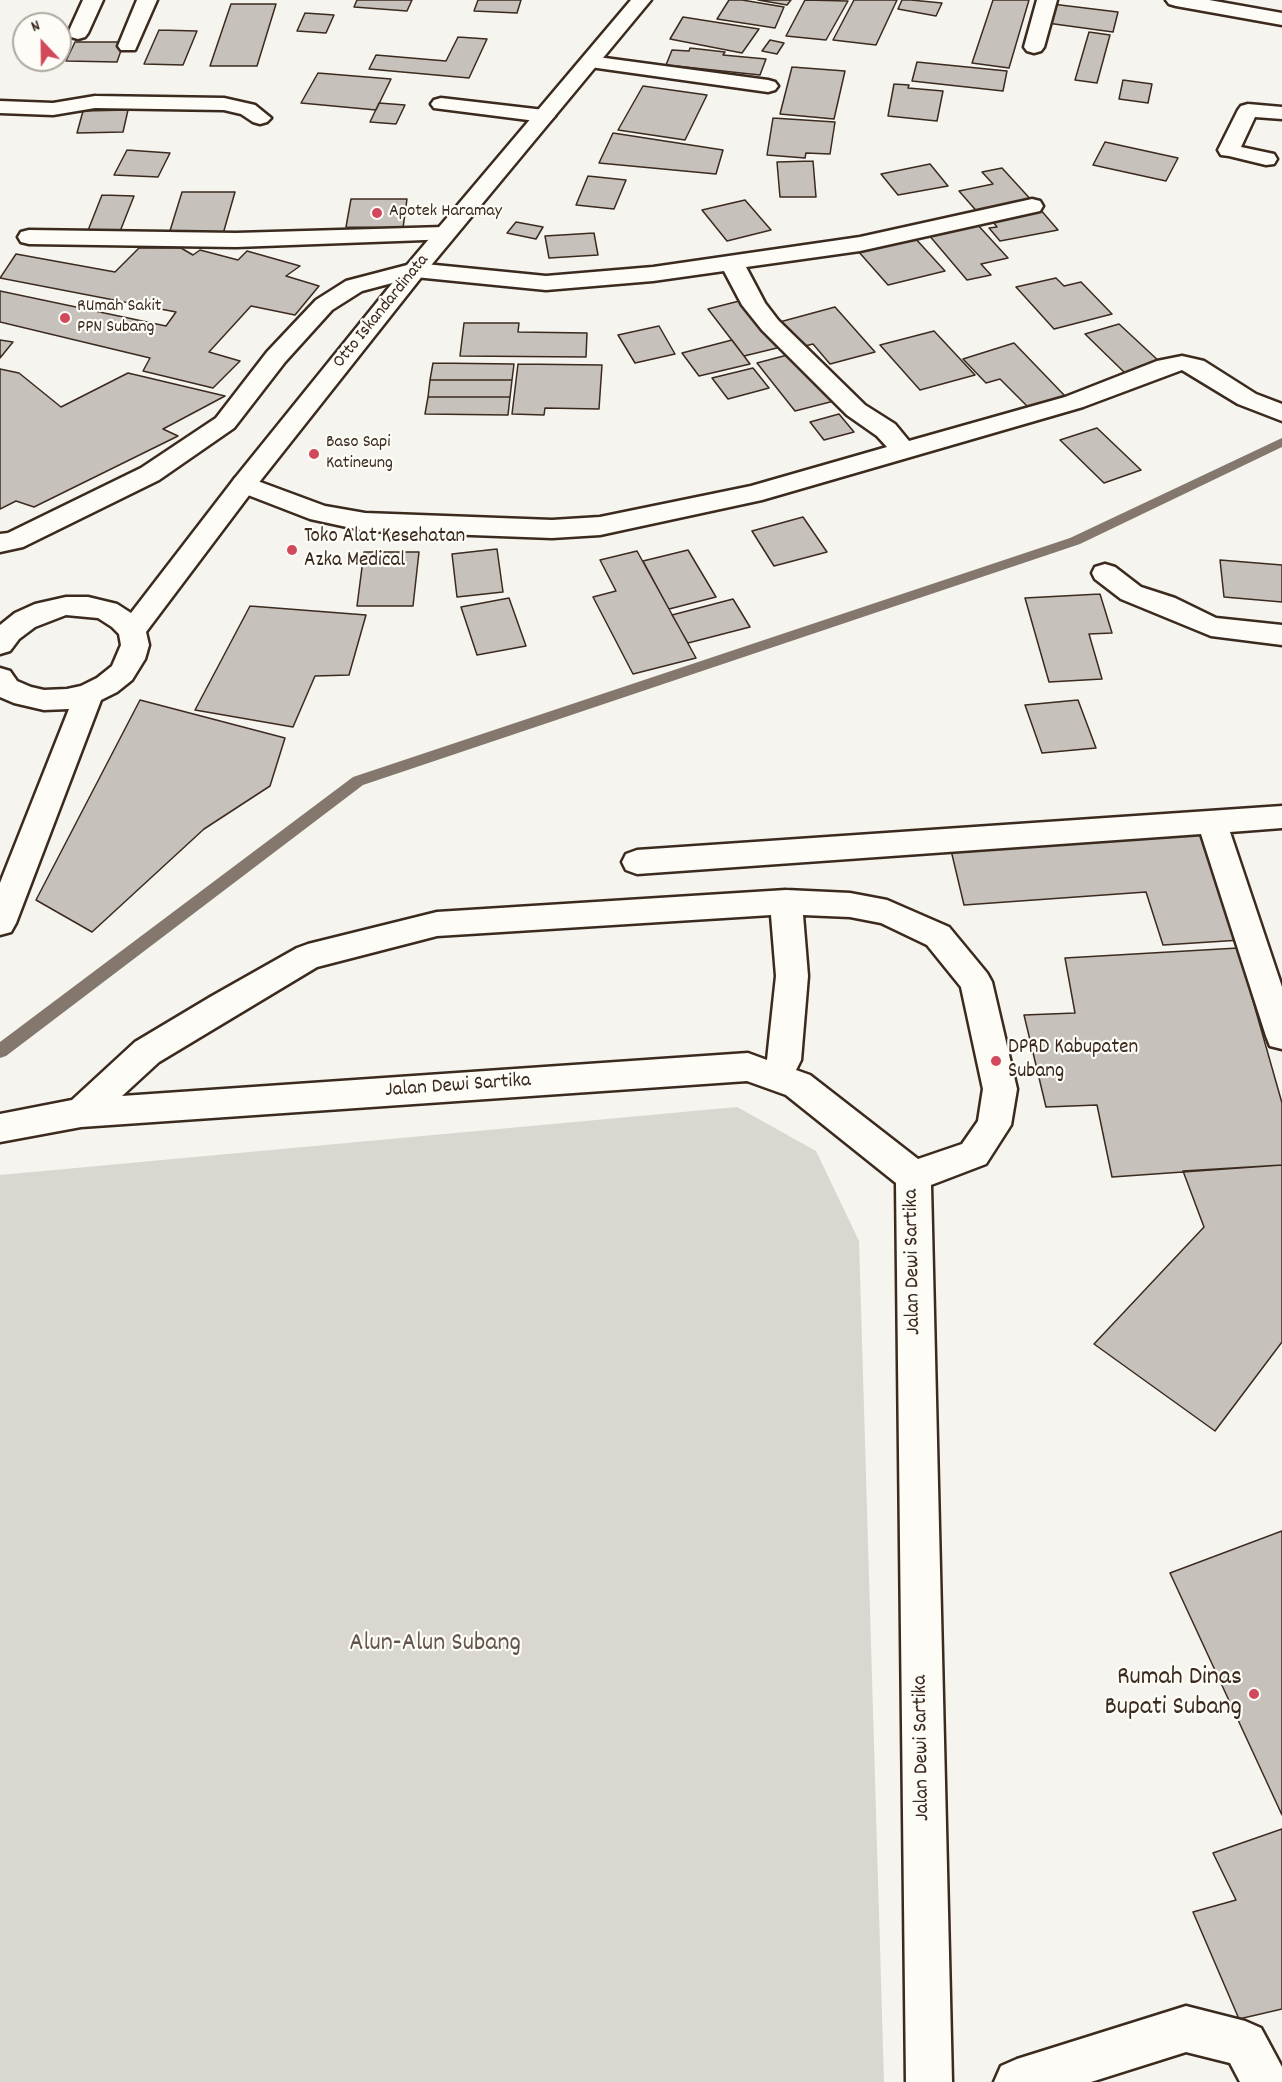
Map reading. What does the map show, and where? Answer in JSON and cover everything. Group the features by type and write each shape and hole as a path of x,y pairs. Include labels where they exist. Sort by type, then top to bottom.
{"street":[{"path":"78,33 93,0"},
{"path":"128,46 147,0"},
{"name":"Otto Iskandardinata","path":"132,632 244,484 415,270 641,0"},
{"path":"1034,47 1047,0"},
{"path":"1176,0 1244,5 1282,19"},
{"path":"590,62 768,86"},
{"path":"0,107 52,109 95,102 224,104 249,109 260,118"},
{"path":"441,104 544,116"},
{"path":"1266,159 1229,150 1248,110 1282,113"},
{"path":"0,543 14,541 150,474 225,423 276,357 324,305 354,286 415,270 546,283 653,274 860,244 1032,206"},
{"path":"29,237 236,240 444,234"},
{"path":"732,263 754,305 770,325 828,380 855,410 886,430 904,451"},
{"path":"244,484 319,513 365,522 552,529 600,526 753,494 1074,402 1166,366 1182,363 1195,366 1246,399 1282,413"},
{"path":"1105,573 1131,593 1165,605 1211,627 1278,640"},
{"path":"0,644 9,632 25,620 45,611 66,606 88,606 107,611 122,620 132,632 135,645 131,659 122,673 107,685 89,694 67,699 44,700 24,696 7,688 0,678"},
{"path":"0,922 89,694"},
{"path":"637,862 1282,817"},
{"path":"1212,822 1282,1036"},
{"path":"777,1077 784,1060 792,976 786,902"},
{"path":"81,1113 147,1052 308,957 437,924 786,902 850,905 887,912 938,936 976,982 1000,1089 994,1125 974,1154 913,1176"},
{"name":"Jalan Dewi Sartika","path":"0,1128 81,1113 748,1067 806,1090 913,1176 929,2082"},
{"path":"1017,2082 1186,2029 1245,2044 1265,2082"}],"green space":[{"name":"Alun-Alun Subang","path":"737,1107 816,1151 859,1241 884,2082 0,2082 0,1175"}],"building":[{"path":"357,0 412,0 407,11 354,7"},
{"path":"478,0 521,0 517,13 474,11"},
{"path":"729,0 784,7 775,28 717,19"},
{"path":"758,0 791,0 787,5"},
{"path":"805,0 848,1 826,40 786,36"},
{"path":"854,0 897,0 876,45 833,40"},
{"path":"902,0 942,3 936,16 898,9"},
{"path":"993,0 1029,0 1009,68 972,63"},
{"path":"231,4 276,4 257,66 210,66"},
{"path":"1052,4 1118,12 1113,32 1047,23"},
{"path":"305,13 334,15 326,33 297,31"},
{"path":"683,17 759,29 742,53 670,39"},
{"path":"159,30 197,31 183,65 144,64"},
{"path":"1089,32 1110,35 1097,83 1075,80"},
{"path":"458,37 487,39 469,78 369,69 376,55 446,61"},
{"path":"770,40 784,43 777,54 762,51"},
{"path":"75,42 124,42 117,62 72,61 72,48"},
{"path":"690,48 725,52 723,55 766,59 760,75 666,65 672,50 689,51"},
{"path":"917,62 1007,71 1003,91 912,81"},
{"path":"792,67 845,71 834,119 780,114"},
{"path":"318,73 391,79 376,110 301,103"},
{"path":"1123,80 1152,84 1148,103 1119,99"},
{"path":"894,84 909,85 908,88 943,91 937,121 888,116"},
{"path":"643,86 707,95 685,140 618,130"},
{"path":"379,103 405,105 396,124 370,122"},
{"path":"128,110 123,132 77,133 83,111"},
{"path":"773,118 835,122 830,154 806,153 805,158 767,155"},
{"path":"613,133 723,150 716,174 599,163"},
{"path":"1105,142 1178,158 1166,181 1093,165"},
{"path":"127,150 170,153 158,177 114,175"},
{"path":"813,161 816,197 780,197 777,162"},
{"path":"930,164 948,186 898,195 881,174"},
{"path":"1002,168 1034,203 980,215 959,191 993,184 982,172"},
{"path":"588,176 626,180 614,209 576,205"},
{"path":"182,192 235,192 223,234 169,234"},
{"path":"102,195 134,196 119,234 87,233"},
{"name":"Apotek Haramay","path":"351,199 407,199 403,228 346,227"},
{"path":"745,200 771,230 727,241 702,210"},
{"path":"1039,208 1058,230 1000,241 989,228 997,227 990,218"},
{"path":"516,222 543,227 536,239 507,233"},
{"path":"976,223 1008,258 981,264 991,275 967,280 928,234"},
{"path":"594,233 598,255 549,258 545,236"},
{"path":"914,237 945,271 888,285 858,251"},
{"name":"RUmah Sakit PPN Subang","path":"139,248 181,248 193,255 200,250 238,260 247,251 300,266 286,276 319,286 295,315 251,306 209,352 240,361 213,388 143,371 150,358 0,322 0,291 166,326 176,312 0,278 16,254 115,272"},
{"path":"1056,278 1064,286 1081,282 1112,314 1054,329 1016,287"},
{"path":"743,300 781,347 744,356 708,309"},
{"path":"835,307 875,352 830,364 813,344 797,348 776,323"},
{"path":"464,323 519,323 518,332 587,333 586,357 460,356"},
{"path":"1119,324 1161,363 1126,374 1085,334"},
{"path":"659,326 675,354 635,363 618,335"},
{"path":"934,331 975,375 920,390 880,345"},
{"path":"0,340 13,342 0,358"},
{"path":"732,340 750,364 699,376 682,353"},
{"path":"1014,343 1065,396 1028,407 1000,379 986,383 963,359"},
{"path":"795,353 834,401 795,411 757,363"},
{"path":"433,363 514,364 512,380 430,380"},
{"path":"518,364 602,365 599,409 545,408 544,415 512,414"},
{"path":"753,368 769,388 728,399 712,378"},
{"path":"0,369 19,373 61,407 128,373 225,396 163,429 178,436 34,507 16,501 0,509"},
{"path":"430,380 512,380 510,397 428,397"},
{"path":"428,397 510,397 508,415 425,414"},
{"path":"839,414 854,432 824,440 810,422"},
{"path":"1097,428 1141,470 1104,483 1060,440"},
{"path":"803,517 827,552 774,566 752,531"},
{"path":"497,549 503,592 457,597 452,554"},
{"path":"688,550 716,597 669,609 643,561"},
{"path":"637,551 696,658 633,674 593,597 616,591 600,560"},
{"path":"364,552 419,552 413,606 357,606"},
{"path":"1220,560 1282,565 1282,602 1224,597"},
{"path":"1100,594 1112,633 1089,634 1102,679 1049,682 1025,598"},
{"path":"509,598 526,646 477,655 461,607"},
{"path":"733,599 750,627 688,643 672,615"},
{"path":"250,606 366,615 349,675 315,676 293,727 195,710"},
{"path":"140,700 285,738 270,786 204,829 92,932 36,900"},
{"path":"1078,700 1096,748 1042,753 1025,705"},
{"path":"1201,829 1241,940 1163,945 1146,892 964,905 950,846"},
{"path":"1238,948 1282,1103 1282,1165 1112,1177 1097,1105 1046,1107 1024,1015 1075,1013 1065,958"},
{"path":"1282,1165 1282,1342 1215,1431 1094,1344 1204,1227 1183,1171"},
{"name":"Rumah Dinas Bupati Subang","path":"1282,1531 1282,1815 1170,1573"},
{"path":"1282,1829 1282,2009 1239,2019 1193,1912 1236,1900 1213,1853"}],"waterway":[{"path":"0,1051 358,781 1075,541 1282,442"}],"place":[{"name":"Apotek Haramay","path":"377,213"},
{"name":"RUmah Sakit PPN Subang","path":"65,318"},
{"name":"Baso Sapi Katineung","path":"314,454"},
{"name":"Toko Alat Kesehatan Azka Medical","path":"292,550"},
{"name":"DPRD Kabupaten Subang","path":"996,1061"},
{"name":"Rumah Dinas Bupati Subang","path":"1254,1694"}]}
